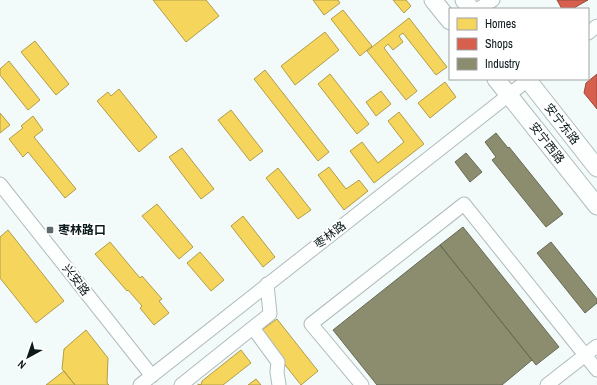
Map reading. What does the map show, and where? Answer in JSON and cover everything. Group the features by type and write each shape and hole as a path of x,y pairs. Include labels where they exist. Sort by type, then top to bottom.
{"main road":[{"path":"433,0 449,20"},
{"path":"464,0 470,8"},
{"name":"安宁西路","path":"497,80 597,206"},
{"name":"安宁东路","path":"529,80 597,168"}],"street":[{"path":"480,8 492,0"},
{"path":"589,32 597,26"},
{"name":"枣林路","path":"140,385 527,80"},
{"name":"兴安路","path":"0,184 152,376"},
{"path":"362,385 312,324 464,204 597,370"},
{"path":"181,385 270,314 267,284"},
{"path":"252,328 278,362 277,372 279,385"},
{"path":"547,385 597,346"}],"building: Homes":[{"path":"153,0 206,0 219,16 186,42"},
{"path":"313,0 338,0 340,3 324,15"},
{"path":"393,0 406,0 411,6 404,13"},
{"path":"343,10 372,46 360,56 331,19"},
{"path":"409,18 447,67 436,75 403,33 399,36 403,42 393,50 388,44 384,48 417,91 406,100 367,51"},
{"path":"325,32 339,50 295,85 281,66"},
{"path":"35,41 69,84 56,95 21,52"},
{"path":"9,61 40,100 28,110 0,75 0,69"},
{"path":"265,70 329,152 318,161 254,79"},
{"path":"330,74 369,124 357,134 318,84"},
{"path":"445,82 456,97 430,118 418,103"},
{"path":"119,89 157,137 139,152 97,101 108,92 111,96"},
{"path":"381,91 391,104 376,116 366,102"},
{"path":"231,110 263,151 250,161 218,120"},
{"path":"399,112 424,144 374,183 350,151 362,142 378,163 404,142 388,121"},
{"path":"0,113 10,125 0,133"},
{"path":"33,116 43,130 34,137 76,189 65,198 28,152 23,157 9,139 23,128 21,126"},
{"path":"182,148 214,189 201,199 169,157"},
{"path":"329,167 346,189 359,180 368,191 344,210 318,175"},
{"path":"278,168 311,210 298,219 266,178"},
{"path":"157,204 193,247 179,259 142,216"},
{"path":"243,216 275,257 263,267 231,226"},
{"path":"8,230 64,301 36,323 0,278 0,237"},
{"path":"110,242 140,278 142,276 162,299 159,301 169,313 154,325 140,308 142,306 95,254"},
{"path":"200,252 224,280 211,291 187,263"},
{"path":"277,319 318,371 301,385 259,332"},
{"path":"86,330 108,358 107,383 109,385 75,385 62,369 64,349"},
{"path":"241,350 251,363 223,385 201,385 202,381"},
{"path":"64,371 75,385 46,385"},
{"path":"256,379 261,385 248,385"}],"building: Shops":[{"path":"557,0 588,0 574,8 561,8"},
{"path":"597,74 597,109 584,93 586,83"}],"building: Industry":[{"path":"496,133 563,214 546,227 492,160 496,157 485,142"},
{"path":"466,153 482,172 470,182 455,162"},
{"path":"463,227 559,347 536,365 440,245"},
{"path":"551,242 597,299 597,303 585,313 537,253"},
{"path":"440,245 532,360 502,385 377,385 333,330"}],"place":[{"name":"枣林路口","path":"50,230"}]}
